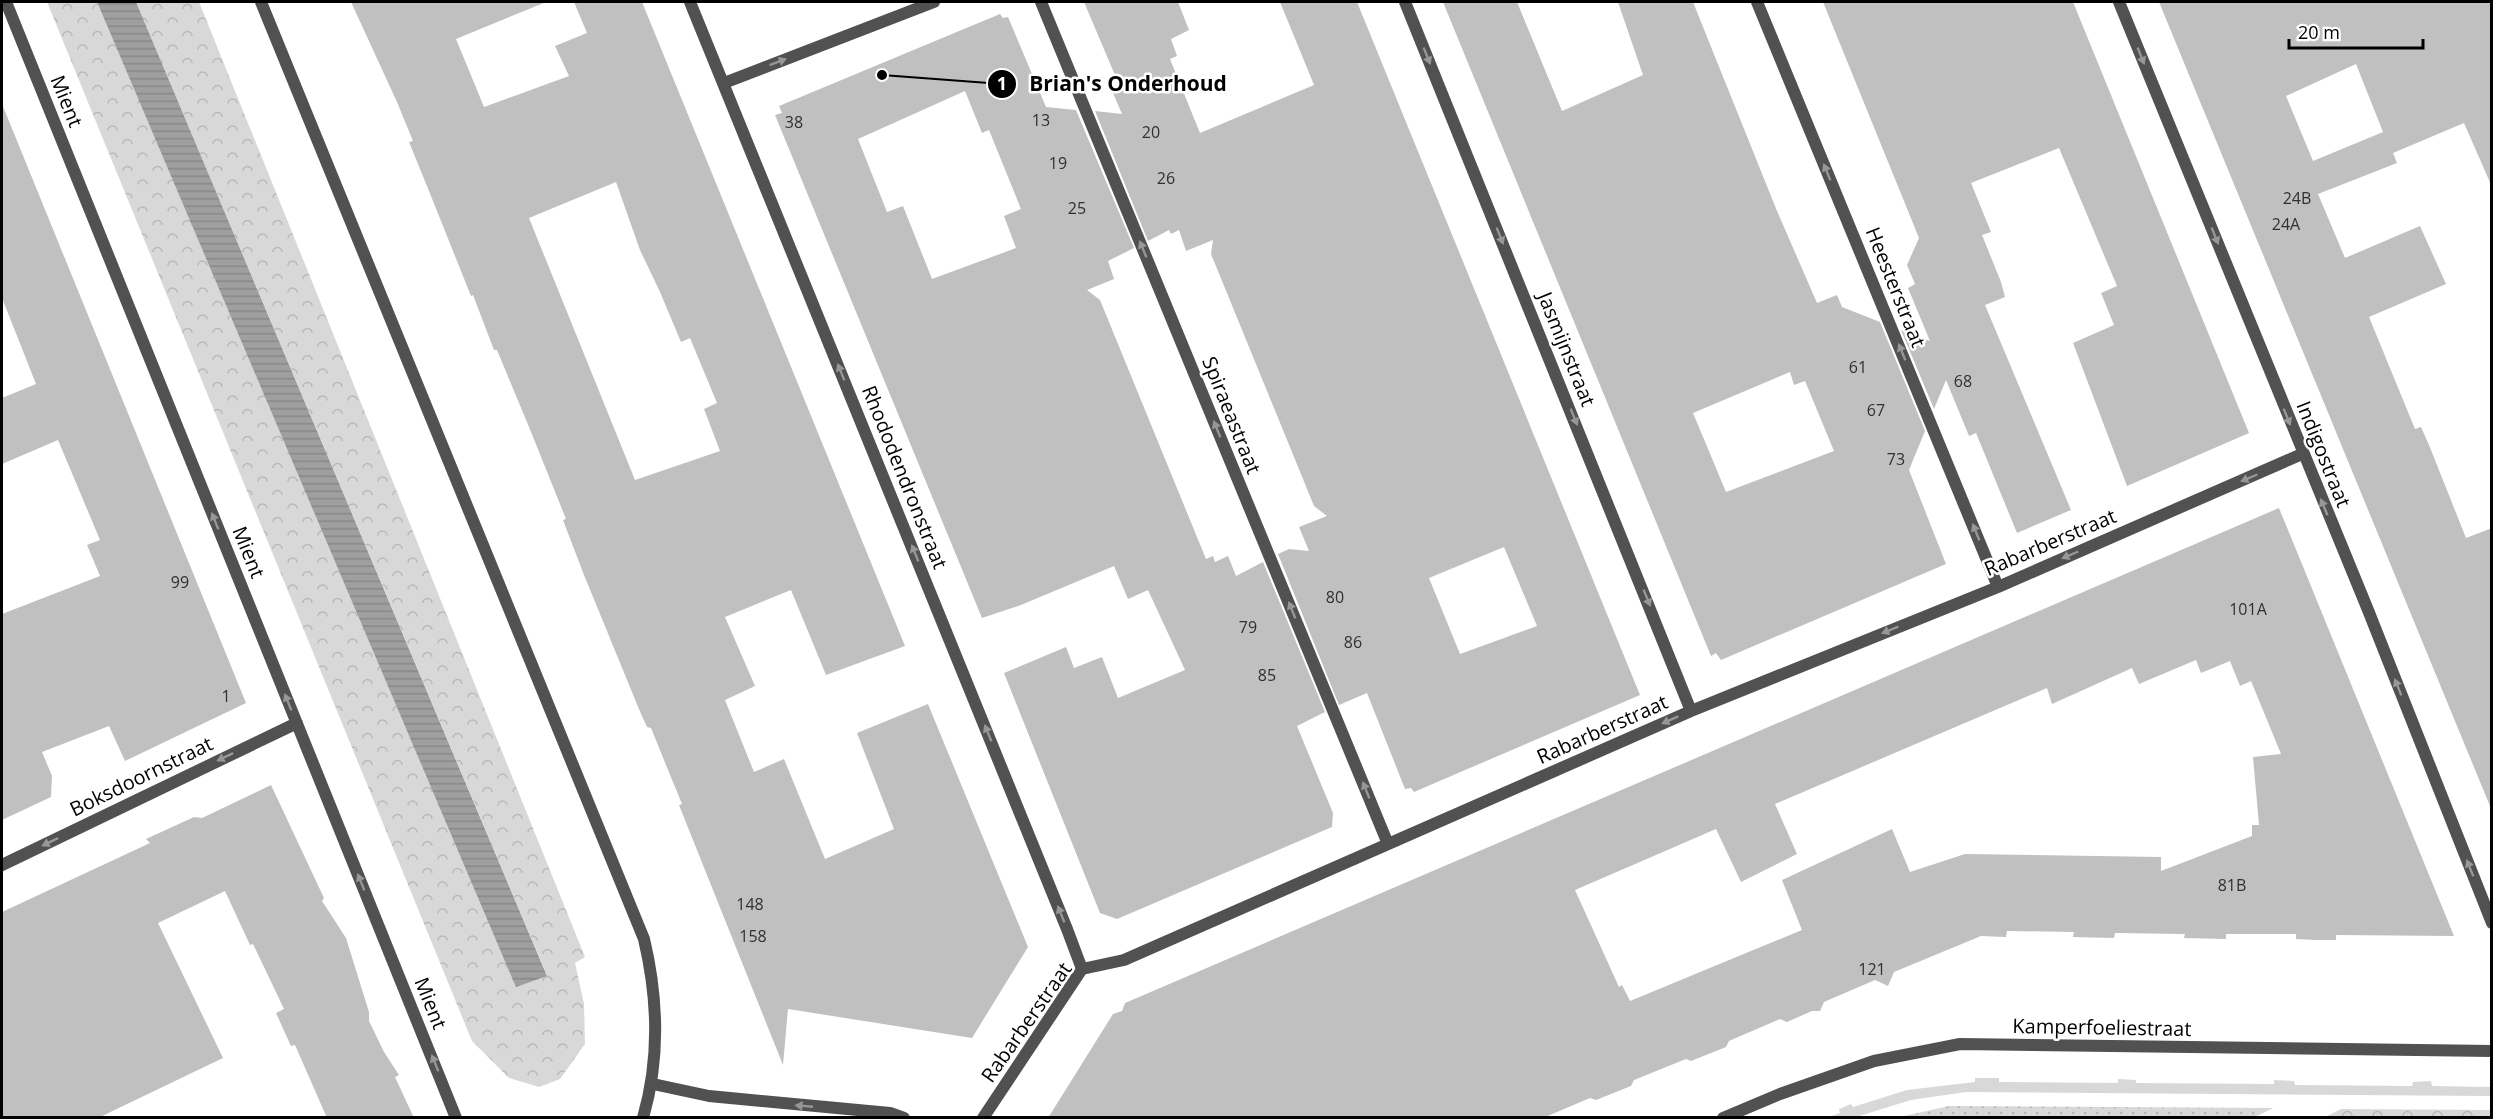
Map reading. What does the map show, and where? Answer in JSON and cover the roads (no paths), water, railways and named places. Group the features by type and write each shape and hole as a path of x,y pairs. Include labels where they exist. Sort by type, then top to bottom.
{"street":[{"name":"Mient","path":"6,2 456,1118"},
{"path":"261,2 644,939 651,970 656,1041 653,1084 643,1118"},
{"name":"Rhododendronstraat","path":"690,2 1082,969"},
{"path":"724,83 934,2"},
{"name":"Spiraeastraat","path":"1041,2 1388,844"},
{"name":"Jasmijnstraat","path":"1405,2 1691,711"},
{"name":"Heesterstraat","path":"1757,2 1998,586"},
{"name":"Indigostraat","path":"2119,2 2372,621 2492,923"},
{"name":"Rabarberstraat","path":"983,1118 1082,969 1124,960 1691,711 1998,586 2302,454"},
{"name":"Boksdoornstraat","path":"2,865 297,723"},
{"name":"Kamperfoeliestraat","path":"1723,1118 1780,1094 1874,1061 1960,1044 2492,1051"},
{"path":"653,1084 709,1096 890,1113 904,1118"}],"place":[{"name":"Brian's Onderhoud","path":"882,75"}]}
